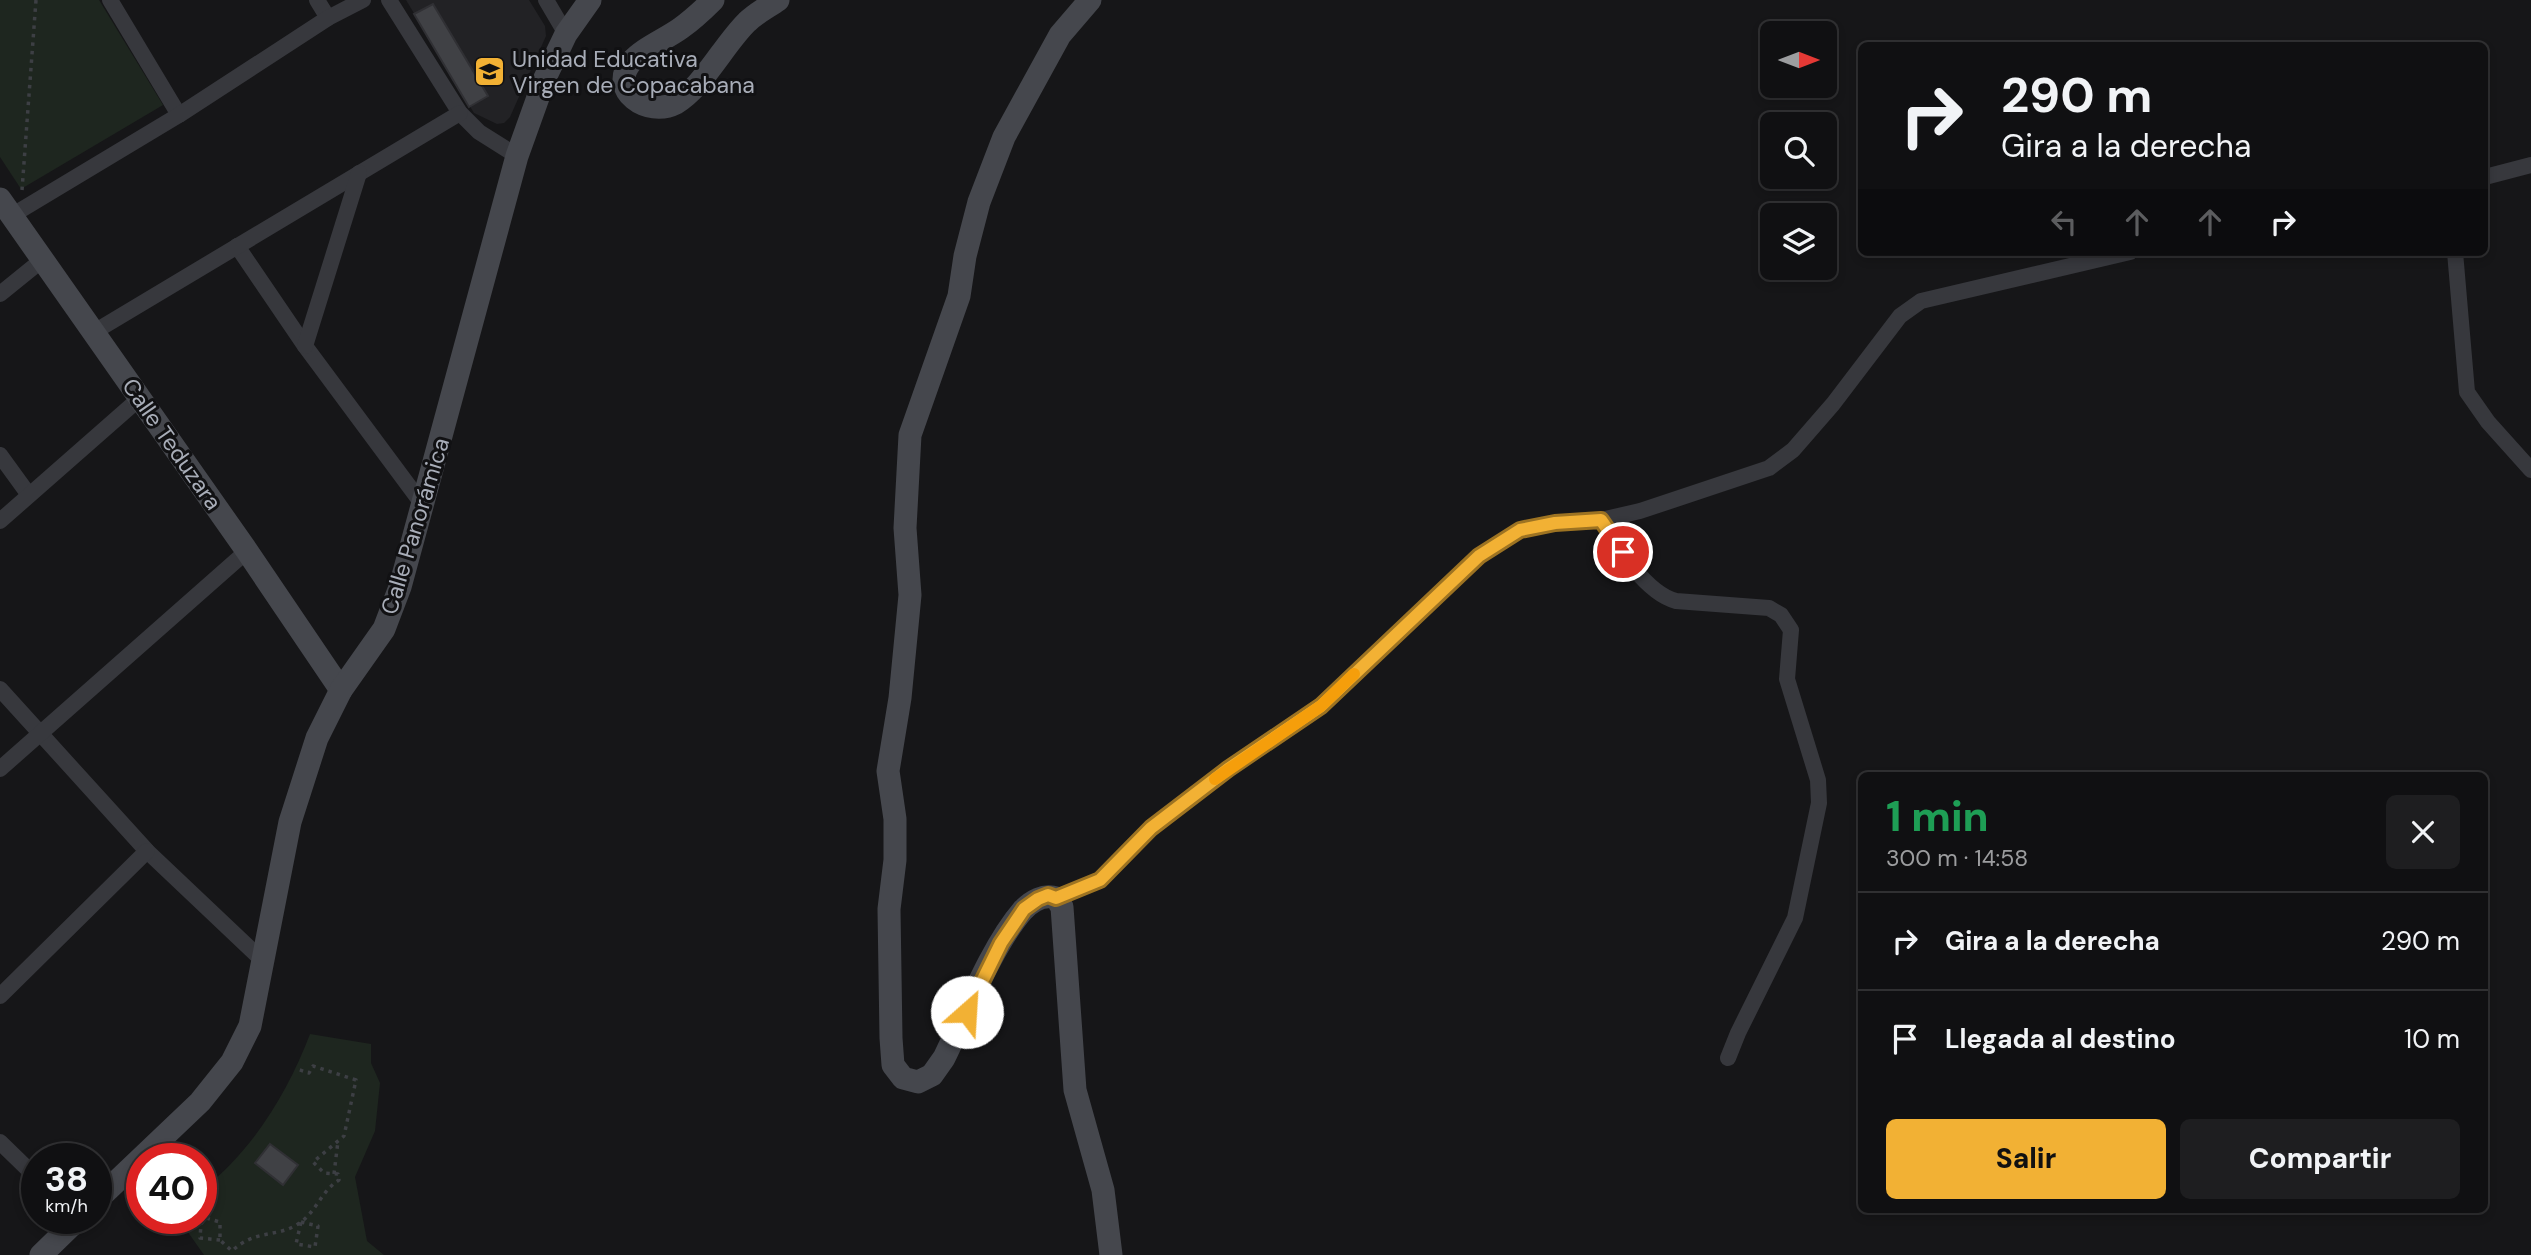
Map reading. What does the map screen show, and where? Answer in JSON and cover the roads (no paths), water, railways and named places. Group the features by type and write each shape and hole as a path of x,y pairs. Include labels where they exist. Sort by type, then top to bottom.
{"street":[{"path":"110,0 179,115"},
{"path":"317,0 327,18"},
{"path":"11,209 179,115 327,18 363,0"},
{"path":"389,0 460,113 479,132 517,156"},
{"path":"546,0 566,34"},
{"name":"Calle Panorámica","path":"112,1186 200,1102 232,1062 250,1026 290,822 317,738 341,690 385,626 400,587 517,156 545,78 566,34 590,0"},
{"path":"713,0 684,26 631,62 625,75 627,90 635,102 648,108 663,108 677,102 722,54 747,22 778,0"},
{"path":"1090,0 1060,35 1004,137 979,202 965,256 959,296 910,435 905,528 910,595 900,698 888,771 895,818 895,860 889,909 891,1038 893,1065 903,1078 918,1083 932,1075 944,1058 1001,943 1016,920 1024,909 1038,899 1048,895 1056,898 1062,907 1075,1090 1103,1191 1111,1255"},
{"path":"94,332 460,113"},
{"path":"2488,176 2531,165"},
{"path":"306,346 359,173"},
{"name":"Calle Teduzara","path":"11,209 42,260 247,551 341,690"},
{"path":"237,246 306,346 423,505"},
{"path":"1056,898 1100,880 1151,828 1228,769 1321,706 1479,556 1520,530 1555,523 1601,520 1640,511 1769,468 1793,450 1900,316 1921,301 2113,256"},
{"path":"2455,256 2467,392 2488,422 2531,470"},
{"path":"0,294 42,260"},
{"path":"0,521 140,398"},
{"path":"0,455 29,495"},
{"path":"1601,520 1650,588 1662,596 1676,601 1769,608 1781,615 1791,630 1787,680 1818,780 1819,803 1795,918 1728,1058"},
{"path":"0,769 247,551"},
{"path":"0,689 147,851 262,960"},
{"path":"0,996 147,851"},
{"path":"0,1142 21,1162"},
{"path":"41,1255 62,1234"}],"place":[{"name":"Unidad Educativa Virgen de Copacabana","path":"489,72"}]}
